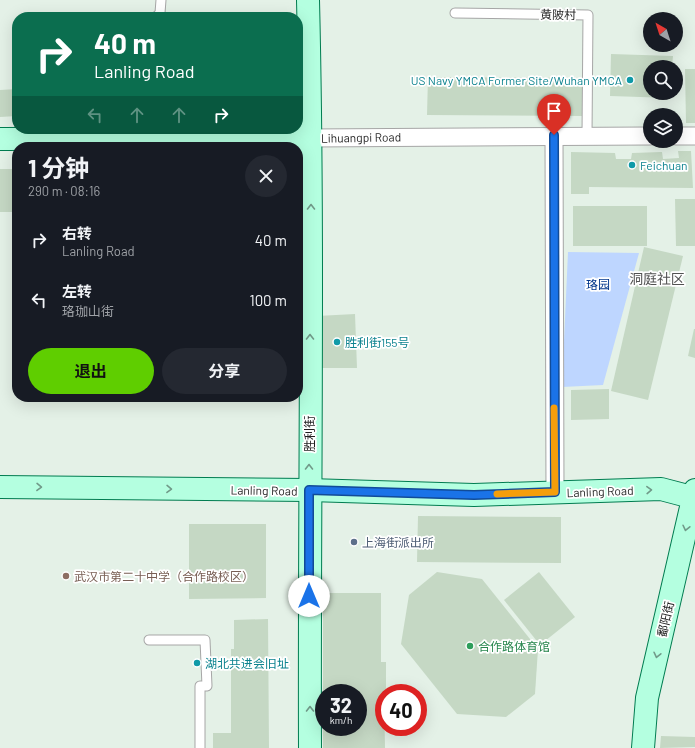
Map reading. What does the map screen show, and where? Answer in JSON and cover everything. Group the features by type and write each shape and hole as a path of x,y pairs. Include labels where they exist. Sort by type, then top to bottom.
{"street":[{"name":"胜利街","path":"308,0 311,138 309,490 310,748"},
{"name":"Lihuangpi Road","path":"0,138 122,134"},
{"name":"Lihuangpi Road","path":"185,134 311,138 554,135 643,136"},
{"path":"554,135 555,492"},
{"path":"683,136 695,136"},
{"name":"Lanling Road","path":"0,487 309,490 474,495 661,489 694,495"},
{"name":"鄱阳街","path":"643,748 647,698 694,495"}],"lane":[{"path":"160,12 161,0"},
{"name":"黄陂村","path":"455,13 588,15 587,135"},
{"path":"149,640 205,640 207,686 200,686 200,748"}],"green space":[{"name":"珞园","path":"568,252 639,253 603,385 562,387"}],"building":[{"name":"US Navy YMCA Former Site/Wuhan YMCA","path":"611,54 673,56 673,60 643,60 643,97 610,96"},
{"path":"685,69 695,69 695,123 686,123"},
{"path":"428,77 584,78 584,116 427,115"},
{"path":"12,89 12,116 0,117 0,90"},
{"path":"678,151 691,151 693,188 589,187 589,194 571,194 571,152 615,153 616,159 631,159 632,153 662,152 663,159 679,158"},
{"path":"0,169 12,169 12,212 0,212"},
{"path":"675,199 695,199 695,246 676,246"},
{"path":"573,206 647,206 647,246 573,246"},
{"path":"644,247 683,256 648,400 611,391"},
{"name":"胜利街155号","path":"355,314 357,368 317,368 317,316"},
{"path":"695,329 695,358 688,356"},
{"path":"609,389 609,419 571,420 571,390"},
{"path":"418,516 561,517 561,563 417,562"},
{"path":"189,524 266,524 266,598 189,599"},
{"name":"合作路体育馆","path":"437,572 482,579 538,649 535,694 506,717 457,714 401,644 409,595"},
{"path":"539,572 575,617 540,645 504,600"},
{"path":"323,593 381,593 381,662 386,662 386,684 375,684 375,736 385,736 385,748 323,748 323,736 367,736 367,684 323,684"},
{"path":"268,619 269,748 213,748 213,733 231,733 231,649 234,649 234,620"},
{"path":"661,736 695,737 695,747 660,748"}],"slow traffic":[{"path":"497,494 555,492 554,408"}],"place":[{"name":"US Navy YMCA Former Site/Wuhan YMCA","path":"630,80"},
{"name":"Feichuan","path":"632,165"},
{"name":"胜利街155号","path":"337,342"},
{"name":"上海街派出所","path":"354,542"},
{"name":"武汉市第二十中学（合作路校区）","path":"66,576"},
{"name":"合作路体育馆","path":"470,646"},
{"name":"湖北共进会旧址","path":"197,663"}],"district":[{"name":"洞庭社区","path":"657,278"}],"route":[{"path":"309,596 309,490 474,495 555,492 554,135"}]}
